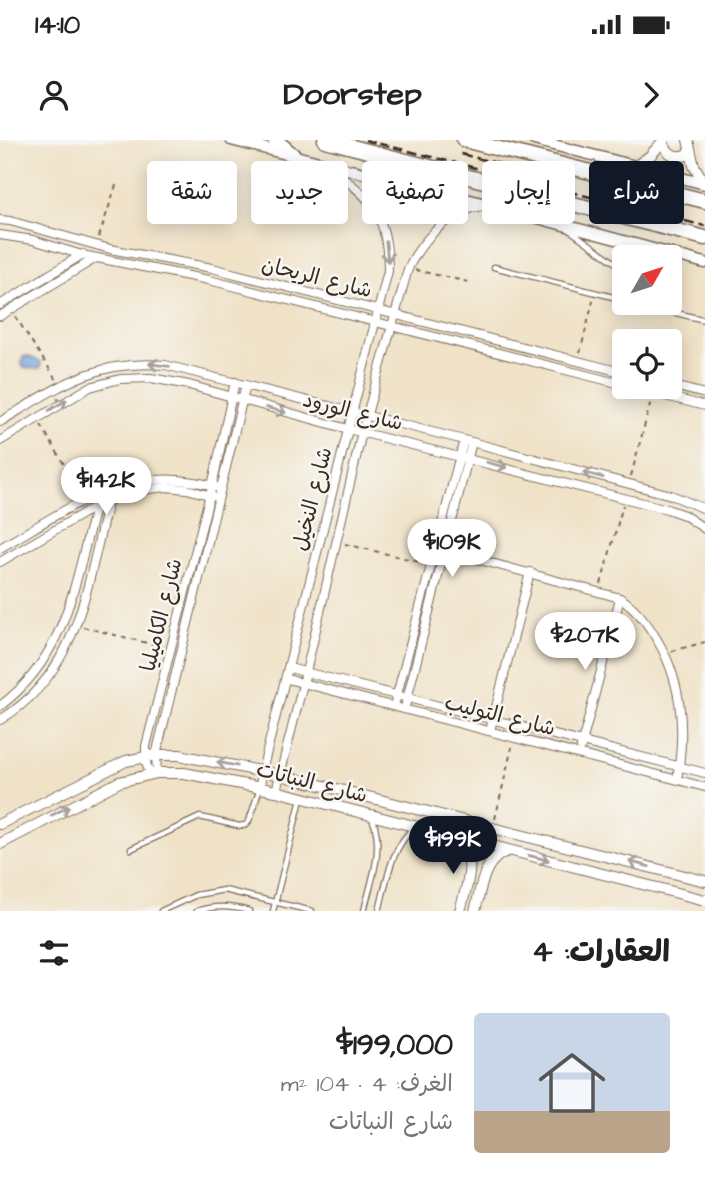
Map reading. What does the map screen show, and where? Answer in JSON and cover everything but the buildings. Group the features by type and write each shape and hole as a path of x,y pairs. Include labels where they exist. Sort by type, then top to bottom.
{"highway":[{"path":"275,140 295,157"},
{"path":"324,140 705,238"},
{"path":"464,140 705,201"}],"main road":[{"path":"231,140 312,161"},
{"path":"534,140 616,161"},
{"path":"348,170 482,203"},
{"path":"684,179 705,184"},
{"path":"558,224 705,263"}],"street":[{"path":"688,140 694,166 705,184"},
{"path":"643,161 663,141 668,152 675,156 690,153"},
{"name":"شارع النخيل","path":"260,787 388,271 387,247 381,224 366,195 348,180"},
{"name":"شارع النخيل","path":"276,791 362,432 408,269 414,255 440,227 472,207 482,206"},
{"name":"شارع الريحان","path":"0,220 110,249 212,268 612,370"},
{"path":"33,240 36,228"},
{"name":"شارع الريحان","path":"0,234 33,240 82,255 209,280 612,382"},
{"path":"0,306 97,245"},
{"path":"0,316 110,249"},
{"path":"209,280 212,268"},
{"path":"269,295 271,284"},
{"name":"شارع الورود","path":"0,422 60,386 100,369 132,364 165,365 468,441 659,492 705,509"},
{"path":"188,385 193,372"},
{"name":"شارع الورود","path":"0,441 80,392 112,381 151,378 188,385 348,429 654,505 684,515 705,529"},
{"name":"شارع الكاميليا","path":"153,774 151,756 146,746 210,496 235,383"},
{"name":"شارع الكاميليا","path":"151,756 220,498 246,385"},
{"path":"682,388 705,394"},
{"path":"677,399 705,406"},
{"path":"405,709 440,549 468,441"},
{"path":"0,548 100,492 128,482 189,480 222,489"},
{"path":"625,498 629,484"},
{"path":"0,562 96,506 126,492 166,487 187,489 220,498"},
{"path":"0,720 23,704 44,684 66,651 86,595 112,488"},
{"path":"0,706 33,676 54,645 74,594 100,492"},
{"path":"654,505 659,492"},
{"path":"394,706 431,564 440,549"},
{"path":"440,549 530,572 620,598 628,603 641,616 672,671 680,702 682,734 677,779"},
{"path":"490,731 530,572"},
{"path":"579,754 620,598"},
{"name":"شارع التوليب","path":"289,668 705,773"},
{"name":"شارع التوليب","path":"286,679 705,786"},
{"name":"شارع النباتات","path":"0,824 119,764 151,756 179,755 280,775 705,881"},
{"name":"شارع النباتات","path":"0,844 119,782 153,774 184,773 260,787 705,900"},
{"path":"457,837 465,846 471,868 460,911"},
{"path":"475,911 490,862 498,854 510,850"}],"lane":[{"path":"565,226 612,260"},
{"path":"494,267 612,297"},
{"path":"682,314 705,320"},
{"path":"131,849 200,817 239,826 246,825 260,787"},
{"path":"273,911 301,798"},
{"path":"361,911 366,902 379,849 379,838 372,817"},
{"path":"379,911 395,851 415,827"},
{"path":"161,911 210,891 237,892 313,911"},
{"path":"197,911 215,907 249,911"}],"path":[{"path":"97,245 116,185"},
{"path":"408,269 468,282"},
{"path":"578,361 595,293"},
{"path":"11,309 60,386"},
{"path":"629,484 651,399"},
{"path":"37,418 85,500"},
{"path":"599,592 625,498"},
{"path":"337,542 431,564"},
{"path":"76,625 170,649"},
{"path":"664,653 705,642"},
{"path":"493,827 515,737"}],"water":[{"path":"23,357 41,362 40,369 24,368"}],"railway":[{"path":"365,140 705,226"},
{"path":"461,154 576,183"}]}
